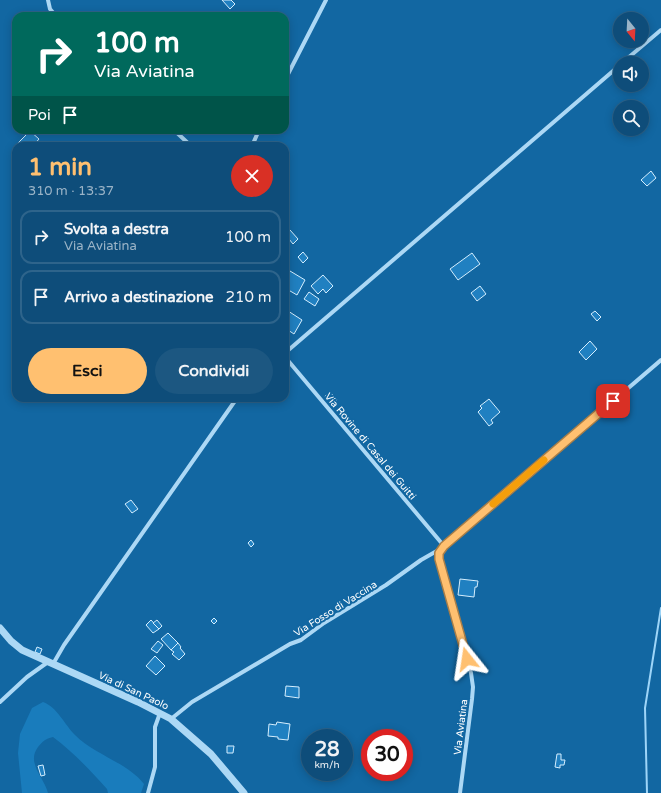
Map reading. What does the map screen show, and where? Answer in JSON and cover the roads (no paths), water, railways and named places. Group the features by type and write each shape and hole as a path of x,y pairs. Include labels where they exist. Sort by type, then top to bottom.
{"street":[{"path":"48,0 50,9 53,12"},
{"path":"289,72 326,0"},
{"path":"630,56 661,30"},
{"path":"289,350 613,71"},
{"path":"178,134 187,142"},
{"path":"444,546 661,360"},
{"name":"Via Rovine di Casal dei Guitti","path":"289,362 444,546"},
{"path":"0,702 27,677 51,662 234,402"},
{"name":"Via Fosso di Vaccina","path":"171,719 192,702 290,644 301,640 324,623 386,586 420,560 444,546"},
{"name":"Via Aviatina","path":"444,546 439,553 439,559 471,673 473,687 460,793"},
{"name":"Via di San Paolo","path":"0,628 18,647 160,712 171,719 206,749 244,793"},
{"path":"148,793 156,767 155,727 160,712"}],"waterway":[{"path":"647,793 645,708 661,608"}]}
